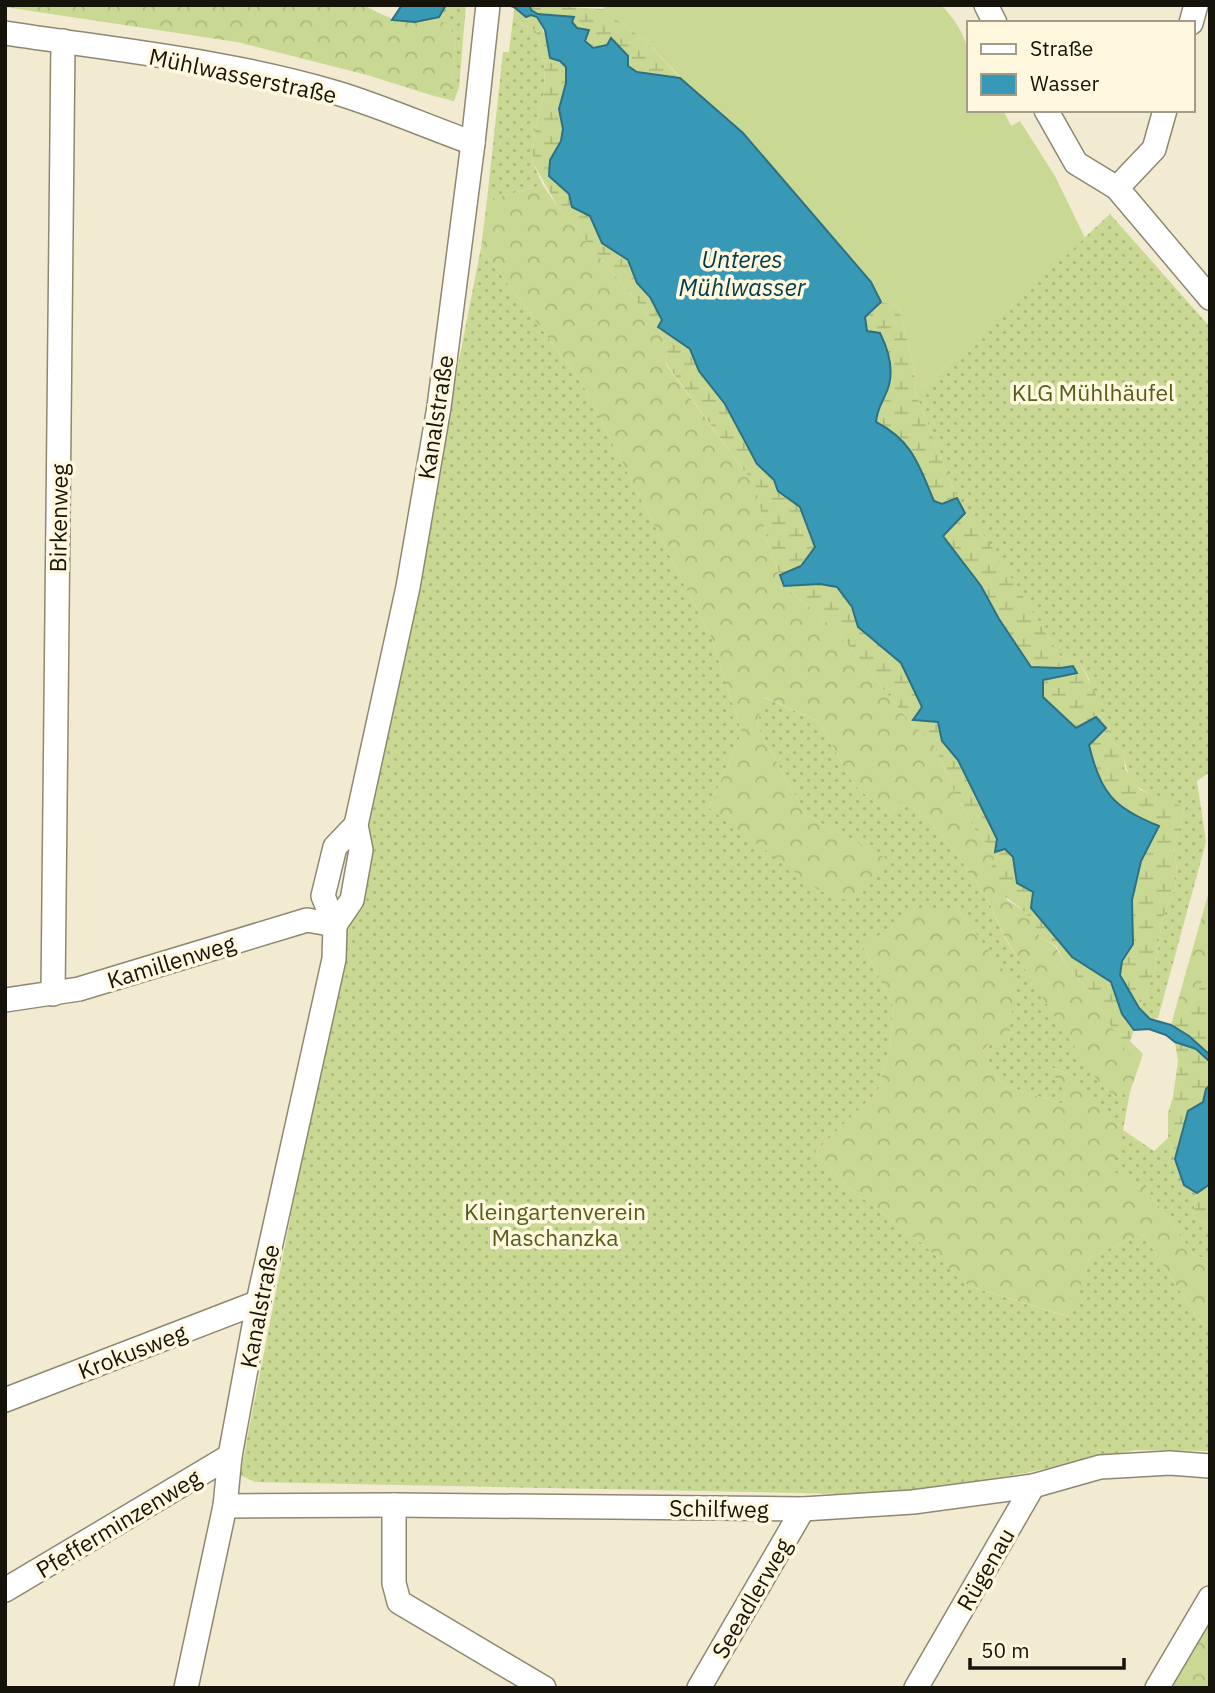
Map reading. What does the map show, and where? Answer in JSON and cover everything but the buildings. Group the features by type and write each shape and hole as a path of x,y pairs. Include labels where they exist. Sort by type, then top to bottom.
{"street":[{"path":"986,5 994,21"},
{"name":"Kanalstraße","path":"186,1688 225,1506 230,1456 259,1301 334,959 335,925 352,900 361,850 356,825 408,587 439,407 487,11"},
{"name":"Mühlwasserstraße","path":"5,33 220,65 301,84 338,93 473,143"},
{"name":"Birkenweg","path":"53,994 63,41"},
{"path":"1047,112 1076,163 1117,188 1210,298"},
{"path":"1117,188 1154,149 1164,112"},
{"name":"Kamillenweg","path":"5,1000 53,994 91,985 307,920 335,925"},
{"name":"Krokusweg","path":"5,1400 259,1301"},
{"name":"Pfefferminzenweg","path":"5,1590 230,1456"},
{"name":"Schilfweg","path":"225,1506 803,1509 913,1502 1033,1486 1100,1468 1170,1463 1210,1466"},
{"name":"Rügenau","path":"916,1688 1033,1486"},
{"path":"394,1505 394,1583 399,1602 544,1688"},
{"name":"Seeadlerweg","path":"698,1688 803,1509"},
{"path":"1157,1688 1210,1598"}],"green space":[{"path":"5,5 364,5 400,20 416,21 439,17 455,35 452,86 434,96 367,75 237,42"},
{"path":"446,5 466,5 459,87 454,101 434,96 452,86 455,35 439,17"},
{"path":"530,5 603,9 646,41 680,78 637,72 627,66 611,38 607,45 593,48 570,21 530,10"},
{"path":"607,5 941,5 960,30 967,50 967,112 1004,112 1011,126 1020,121 1055,176 1085,238 916,394 914,366 898,305 881,302 864,317 638,113 680,77 646,41 603,9"},
{"path":"514,7 526,17 537,17 548,41 566,67 566,82 559,109 563,129 561,141 550,160 549,176 569,194 572,207 590,216 602,243 628,260 637,283 650,297 662,320 658,327 558,207 532,161 535,129 545,89 544,62 536,31 523,25"},
{"path":"514,10 520,15 523,25 536,31 544,62 545,89 535,129 532,161 543,185 487,200 503,52 509,52"},
{"path":"543,185 558,207 658,327 668,349 665,363 756,487 767,541 784,586 835,629 910,722 933,742 955,793 977,834 995,852 1007,900 1028,915 1040,937 1055,946 1067,967 1090,991 1129,1055 1143,1054 1130,1092 1115,1097 1100,1084 1004,936 988,899 957,854 927,818 902,800 890,815 854,785 819,721 764,697 757,726 806,815 886,858 871,883 851,902 820,891 709,808 742,733 712,639 582,383 481,248 487,200"},
{"name":"KLG Mühlhäufel","path":"1110,214 1210,327 1210,772 1197,781 1206,842 1158,1018 1151,1019 1139,1008 1155,970 1162,920 1175,888 1177,873 1174,844 1185,807 1152,795 1130,777 1124,753 1111,740 1109,726 1098,714 1089,679 1079,661 1061,657 981,531 965,513 916,394"},
{"name":"Kleingartenverein Maschanzka","path":"481,248 582,383 712,639 742,733 709,808 885,858 806,815 757,726 763,697 819,721 854,785 890,815 902,799 927,818 957,854 988,899 1004,937 1100,1084 1115,1097 1130,1092 1123,1130 1154,1151 1168,1138 1184,1185 1197,1193 1193,1216 1210,1228 1210,1260 1194,1255 1146,1188 1111,1171 1076,1077 1050,1067 1064,1090 1063,1104 1002,1085 983,1050 991,1042 1008,1044 1014,986 957,908 863,946 893,1006 890,1047 878,1091 815,1152 850,1189 916,1238 969,1286 1069,1317 1090,1257 1143,1234 1200,1322 1210,1327 1210,1451 1136,1450 1015,1475 923,1489 844,1494 255,1482 240,1475"},
{"path":"881,302 898,305 914,366 916,394 957,498 942,504 934,501 919,465 906,446 876,422 877,409 888,390 864,317"},
{"path":"658,327 690,349 699,371 725,404 757,464 774,480 778,491 800,507 815,547 801,566 780,575 767,541 756,487 665,362 668,349"},
{"path":"965,513 981,530 1061,657 1079,661 1100,703 1098,714 1109,726 1111,740 1124,753 1125,769 1140,790 1185,807 1174,844 1177,873 1175,888 1162,920 1155,970 1139,1008 1119,975 1122,961 1133,944 1132,900 1141,861 1159,826 1130,812 1111,796 1104,786 1089,744 1106,728 1097,717 1076,728 1043,698 1042,680 1076,673 1060,668 1031,667 981,586 943,535"},
{"path":"820,584 837,587 852,607 859,627 901,663 922,707 938,722 942,741 958,760 997,839 1013,857 1017,883 1033,892 1031,908 1072,957 1111,982 1122,1014 1134,1030 1130,1041 1143,1054 1129,1056 1090,991 1067,967 1056,946 1040,937 1031,919 988,883 995,852 977,834 955,793 933,742 910,722 835,629 784,586"},
{"path":"1210,888 1211,947 1205,974 1192,1004 1179,1020 1171,1025"},
{"path":"918,908 957,908 1015,986 1008,1045 991,1042 983,1050 1002,1085 1063,1104 1063,1090 1049,1067 1076,1077 1123,1130 1112,1171 1146,1188 1194,1255 1210,1260 1210,1327 1200,1322 1143,1234 1090,1257 1070,1317 969,1286 916,1238 850,1189 815,1152 878,1091 890,1047 893,1006 863,946"},
{"path":"1210,955 1210,1055 1189,1036 1171,1025 1192,1003"},
{"path":"1175,1042 1196,1049 1210,1062 1210,1085 1206,1089 1203,1102 1188,1112 1175,1159 1168,1138 1168,1113 1178,1061"},
{"path":"1209,1183 1210,1228 1193,1216 1197,1193"},
{"path":"1210,1619 1210,1688 1170,1688"}],"water":[{"path":"402,5 446,5 439,17 415,22 392,20"},
{"name":"Unteres Mühlwasser","path":"507,5 530,5 531,10 538,14 574,17 572,22 577,28 589,30 585,41 593,48 607,45 611,38 628,56 628,66 637,72 680,78 743,133 871,282 881,302 865,317 867,331 880,333 891,369 889,384 876,422 899,437 907,446 934,501 942,504 957,498 965,513 943,536 981,586 1031,667 1073,666 1077,673 1043,680 1043,697 1076,728 1096,717 1106,728 1089,745 1104,787 1120,805 1159,826 1141,861 1132,900 1133,944 1122,961 1120,975 1139,1008 1150,1019 1171,1025 1189,1036 1210,1055 1210,1062 1196,1049 1175,1042 1166,1035 1149,1029 1134,1030 1122,1014 1111,982 1072,957 1031,908 1033,892 1017,883 1013,857 1005,849 995,852 997,839 958,760 942,741 938,722 913,720 922,707 901,663 858,627 852,607 837,587 820,584 784,586 780,575 801,566 815,547 800,507 778,491 774,480 757,464 725,404 699,371 690,349 658,327 662,320 650,297 637,283 628,260 602,243 590,216 572,207 569,194 549,176 550,160 561,141 563,129 559,109 566,83 566,67 560,61 550,58 545,30 537,17 526,17"},
{"path":"1210,1085 1210,1184 1197,1193 1184,1185 1175,1159 1188,1111 1203,1102 1206,1089"}]}
